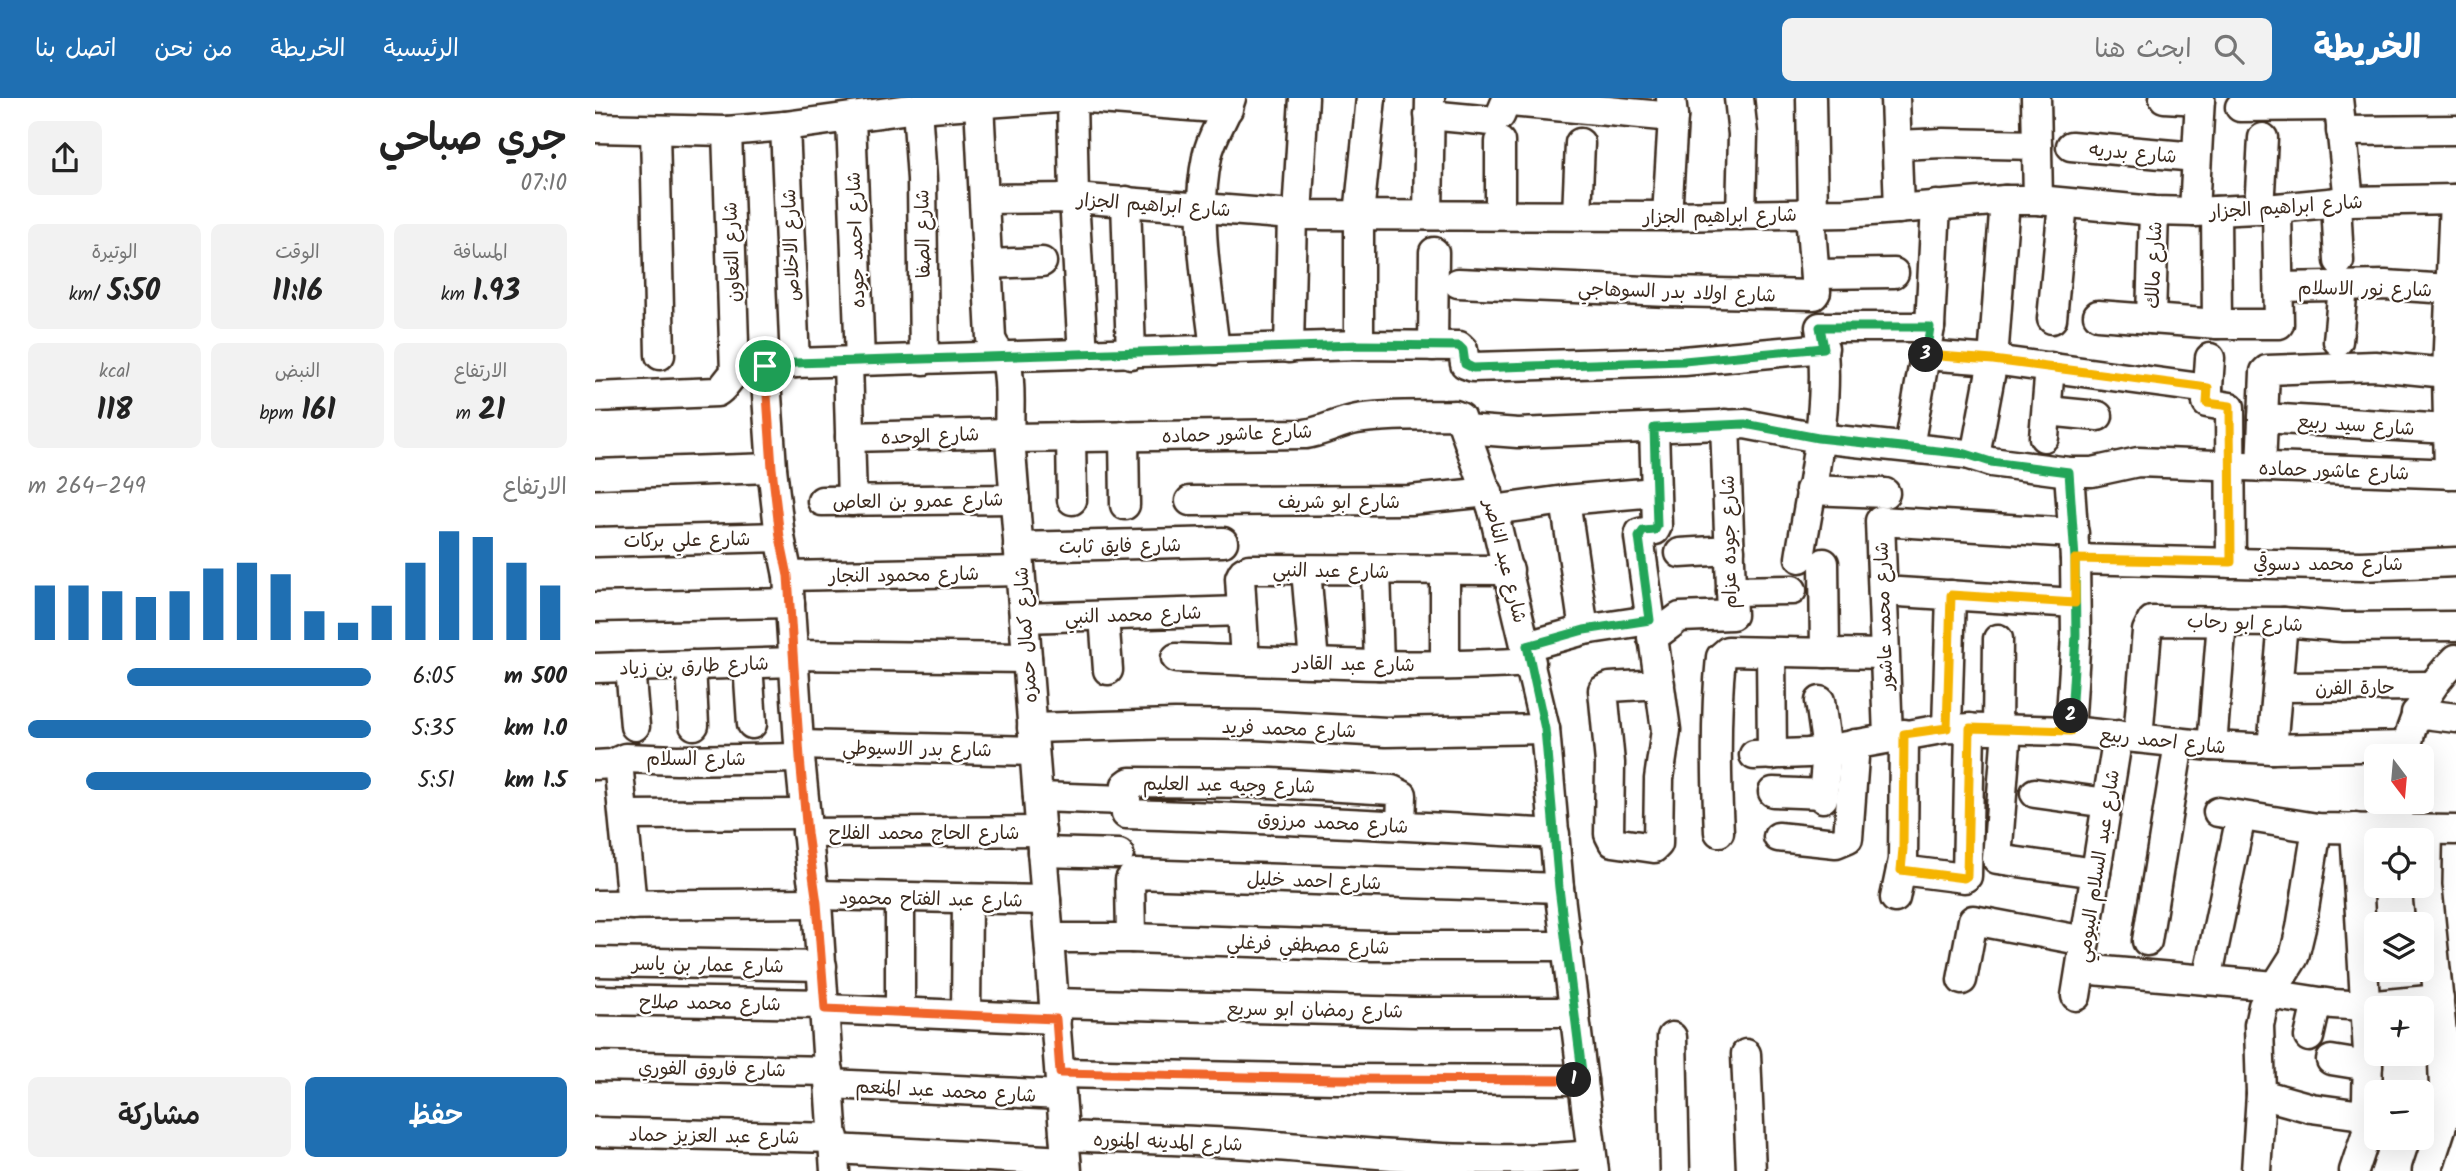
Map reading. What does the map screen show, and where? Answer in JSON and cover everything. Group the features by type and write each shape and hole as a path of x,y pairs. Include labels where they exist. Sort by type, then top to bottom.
{"street":[{"path":"595,128 727,131 851,118 947,102 979,103 1058,98"},
{"path":"1072,98 1074,198 1083,355"},
{"path":"1087,98 1229,104 1209,146 1201,208 1215,350"},
{"path":"1289,348 1294,215 1304,98"},
{"path":"1359,345 1359,215 1371,98"},
{"path":"1739,98 1743,134 1741,215"},
{"path":"1811,98 1811,214 1815,274 1894,273"},
{"path":"1895,98 1899,209"},
{"path":"2036,98 2036,145 2051,202 2052,318"},
{"path":"2164,98 2200,99 2196,157 2217,324"},
{"path":"1428,215 1430,107 1492,121 1500,116 1505,104 1511,102 1672,107 1667,216"},
{"name":"شارع كمال حمزه","path":"979,103 991,338 1008,369 1019,559 1066,1156"},
{"path":"2239,107 2339,112 2456,130"},
{"name":"شارع الصفا","path":"917,108 922,178 924,360"},
{"path":"2338,341 2343,202 2339,112"},
{"name":"شارع احمد جوده","path":"851,118 854,362 850,437 852,501"},
{"name":"شارع الاخلاص","path":"785,126 795,363"},
{"path":"655,130 660,355"},
{"name":"شارع التعاون","path":"727,131 735,373"},
{"path":"2098,315 2217,324 2279,324 2279,287 2268,209 2263,138"},
{"path":"1500,142 1500,215"},
{"path":"1577,215 1580,143"},
{"path":"1897,145 2036,145"},
{"name":"شارع بدريه","path":"2071,146 2196,157"},
{"name":"شارع ابراهيم الجزار","path":"984,199 1074,198 1294,215 1667,216 1811,214 2005,200 2205,212 2343,202 2455,199"},
{"path":"2452,474 2447,373 2455,199"},
{"path":"1975,456 1993,360 2005,200"},
{"path":"1126,201 1131,354"},
{"path":"1909,447 1930,327 1936,205"},
{"name":"شارع مالك","path":"2151,319 2154,211"},
{"path":"1433,346 1434,252"},
{"path":"988,264 1042,262"},
{"name":"شارع نور الاسلام","path":"2279,287 2341,273 2385,285 2450,289"},
{"name":"شارع اولاد بدر السوهاجي","path":"1458,283 1814,295 1815,274"},
{"path":"595,397 717,392 735,373 744,369 795,363 1359,345 1462,347 1465,364 1473,368 1684,361 1822,338 1930,327"},
{"path":"1822,338 1823,406 1810,490 1812,561 1825,653"},
{"path":"1925,355 1993,360 2208,388"},
{"path":"2210,358 2207,403 2230,406 2231,562"},
{"path":"765,366 772,468 789,590 806,824 817,899 834,1152"},
{"path":"2261,467 2267,370 2375,366 2447,373"},
{"path":"2050,367 2045,424 2098,416"},
{"name":"شارع عاشور حماده","path":"1010,435 1071,437 1304,434 1339,423 1387,416 1455,415 1460,417 1465,429 1518,433 1745,424 1818,438 1909,447 1975,456 1991,462 2069,472 2092,472 2138,462 2452,474"},
{"name":"شارع سيد ربيع","path":"2263,418 2450,419"},
{"name":"شارع جوده عزام","path":"1651,629 1679,617 1730,617 1725,424"},
{"path":"1654,428 1657,526 1655,530 1643,531 1639,537 1660,684 1666,737 1659,779 1658,844 1654,848 1613,842 1609,838 1610,763 1603,690 1610,687 1660,684"},
{"name":"شارع عبد الناصر","path":"1465,429 1491,501 1545,729 1559,888 1593,1163"},
{"name":"شارع الوحده","path":"850,437 1010,435"},
{"path":"1124,436 1125,505"},
{"path":"1071,437 1072,500"},
{"path":"595,474 772,468"},
{"path":"2069,472 2076,635 2070,731"},
{"path":"1810,490 1885,493"},
{"name":"شارع ابو شريف","path":"1190,501 1565,500 1655,492"},
{"name":"شارع عمرو بن العاص","path":"822,501 1015,499"},
{"path":"1565,500 1584,630"},
{"name":"شارع محمد عاشور","path":"1895,898 1903,849 1896,736 1884,654 1880,521 2074,546"},
{"name":"شارع علي بركات","path":"595,542 780,537"},
{"name":"شارع فايق ثابت","path":"1019,559 1223,542"},
{"name":"شارع محمد دسوقي","path":"2074,546 2231,562 2361,566 2456,562"},
{"path":"1680,553 1730,550"},
{"name":"شارع محمود النجار","path":"595,607 789,590 1019,559"},
{"name":"شارع عبد النبي","path":"1245,661 1240,578 1245,570 1509,570"},
{"path":"1306,570 1314,663"},
{"path":"1445,570 1445,665"},
{"path":"1376,571 1379,664"},
{"path":"1731,590 1792,590"},
{"path":"1883,591 2075,603"},
{"path":"1951,595 1980,728 1996,858 1999,861 2096,873"},
{"name":"شارع محمد النبي","path":"1024,618 1242,611"},
{"path":"1104,615 1108,670"},
{"name":"شارع ابو رحاب","path":"2128,737 2147,631 2152,621 2283,622 2343,627 2456,626"},
{"path":"2212,746 2222,621"},
{"path":"2272,749 2283,622"},
{"name":"شارع عبد القادر","path":"1176,658 1445,665 1529,654 1584,630 1651,629"},
{"path":"1901,870 1964,878 1967,876 1980,728 1998,639"},
{"path":"1719,832 1715,764 1716,707 1721,657 1728,651 1884,654"},
{"name":"شارع احمد ربيع","path":"1771,652 1763,755 1799,754 1896,736 1980,728 2070,731 2212,746 2364,750"},
{"name":"شارع طارق بن زياد","path":"595,668 748,664 794,658 1027,657"},
{"path":"2408,744 2416,713 2432,686 2456,659"},
{"path":"748,664 753,724"},
{"path":"691,665 694,725"},
{"path":"630,667 635,726"},
{"name":"حارة الفرن","path":"2279,687 2432,686"},
{"path":"1773,792 1823,796 1826,750 1820,701"},
{"path":"2416,713 2456,718"},
{"name":"شارع محمد فريد","path":"1033,739 1175,724 1386,732 1545,729"},
{"name":"شارع عبد السلام البيومي","path":"2128,737 2107,803 2078,982 2207,980"},
{"name":"شارع بدر الاسيوطي","path":"800,751 1033,739"},
{"path":"2147,941 2179,743"},
{"path":"1778,837 1836,843 1848,838 1855,744"},
{"name":"شارع السلام","path":"607,764 625,758 677,760 800,751"},
{"path":"607,764 624,815 632,905"},
{"name":"شارع وجيه عبد العليم","path":"1038,797 1125,800 1126,785 1130,782 1272,783 1392,790 1402,795 1401,825"},
{"path":"2035,793 2107,803"},
{"path":"2364,828 2317,828 2230,814 2207,980 2272,990 2317,1002 2364,1006"},
{"name":"شارع الحاج محمد الفلاح","path":"624,815 806,824 1041,842 1119,854"},
{"name":"شارع محمد مرزوق","path":"1401,825 1555,834"},
{"path":"2256,1171 2261,1094 2259,1025 2263,1006 2290,965 2296,947 2317,828"},
{"path":"2355,828 2364,996"},
{"path":"2434,830 2456,830"},
{"name":"شارع احمد خليل","path":"1131,938 1130,880 1135,874 1559,888"},
{"path":"900,1012 901,897"},
{"name":"شارع عبد الفتاح محمود","path":"595,905 901,897 1046,900"},
{"path":"2427,1171 2441,1116 2449,1033 2439,999 2445,953 2430,898"},
{"path":"966,1015 967,899"},
{"path":"1962,980 1973,920 2085,940"},
{"name":"شارع مصطفي فرغلي","path":"1049,938 1372,946 1567,946"},
{"name":"شارع عمار بن ياسر","path":"595,962 822,966"},
{"path":"2434,999 2439,999"},
{"name":"شارع محمد صلاح","path":"595,1000 825,1007 966,1015"},
{"path":"2309,1037 2317,1002"},
{"name":"شارع رمضان ابو سريع","path":"966,1015 1055,1011 1575,1012"},
{"path":"1672,1037 1675,1171"},
{"path":"1746,1054 1751,1171"},
{"path":"2331,1060 2364,1065"},
{"name":"شارع فاروق الفوري","path":"595,1066 830,1077"},
{"path":"2368,1066 2368,1080"},
{"name":"شارع محمد عبد المنعم","path":"830,1077 1061,1084 1323,1079 1583,1080"},
{"path":"2261,1094 2311,1108 2364,1116"},
{"name":"شارع عبد العزيز حماد","path":"595,1132 834,1152 1066,1156"},
{"path":"2354,1171 2364,1139"},
{"name":"شارع المدينه المنوره","path":"1066,1156 1252,1144 1466,1160 1550,1159 1593,1163"}],"route":[{"path":"765,366 772,468 780,537 788,576 800,758 812,879 817,903 825,1009 1056,1019 1060,1073 1337,1079 1583,1080 1559,888 1550,767 1545,729 1527,646 1584,630 1650,620 1639,537 1643,531 1655,530 1657,526 1654,428 1745,424 1818,438 1966,454 1991,462 2069,472 2075,559 2076,635 2070,731 1970,728 1967,876 1964,878 1901,870 1904,734 1947,728 1951,595 2075,603 2075,559 2231,562 2230,407 2207,403 2208,388 2080,370 1925,355 1930,327 1820,327 1824,348 1684,361 1473,368 1465,364 1463,350 1459,346 1359,345 765,366"}]}
